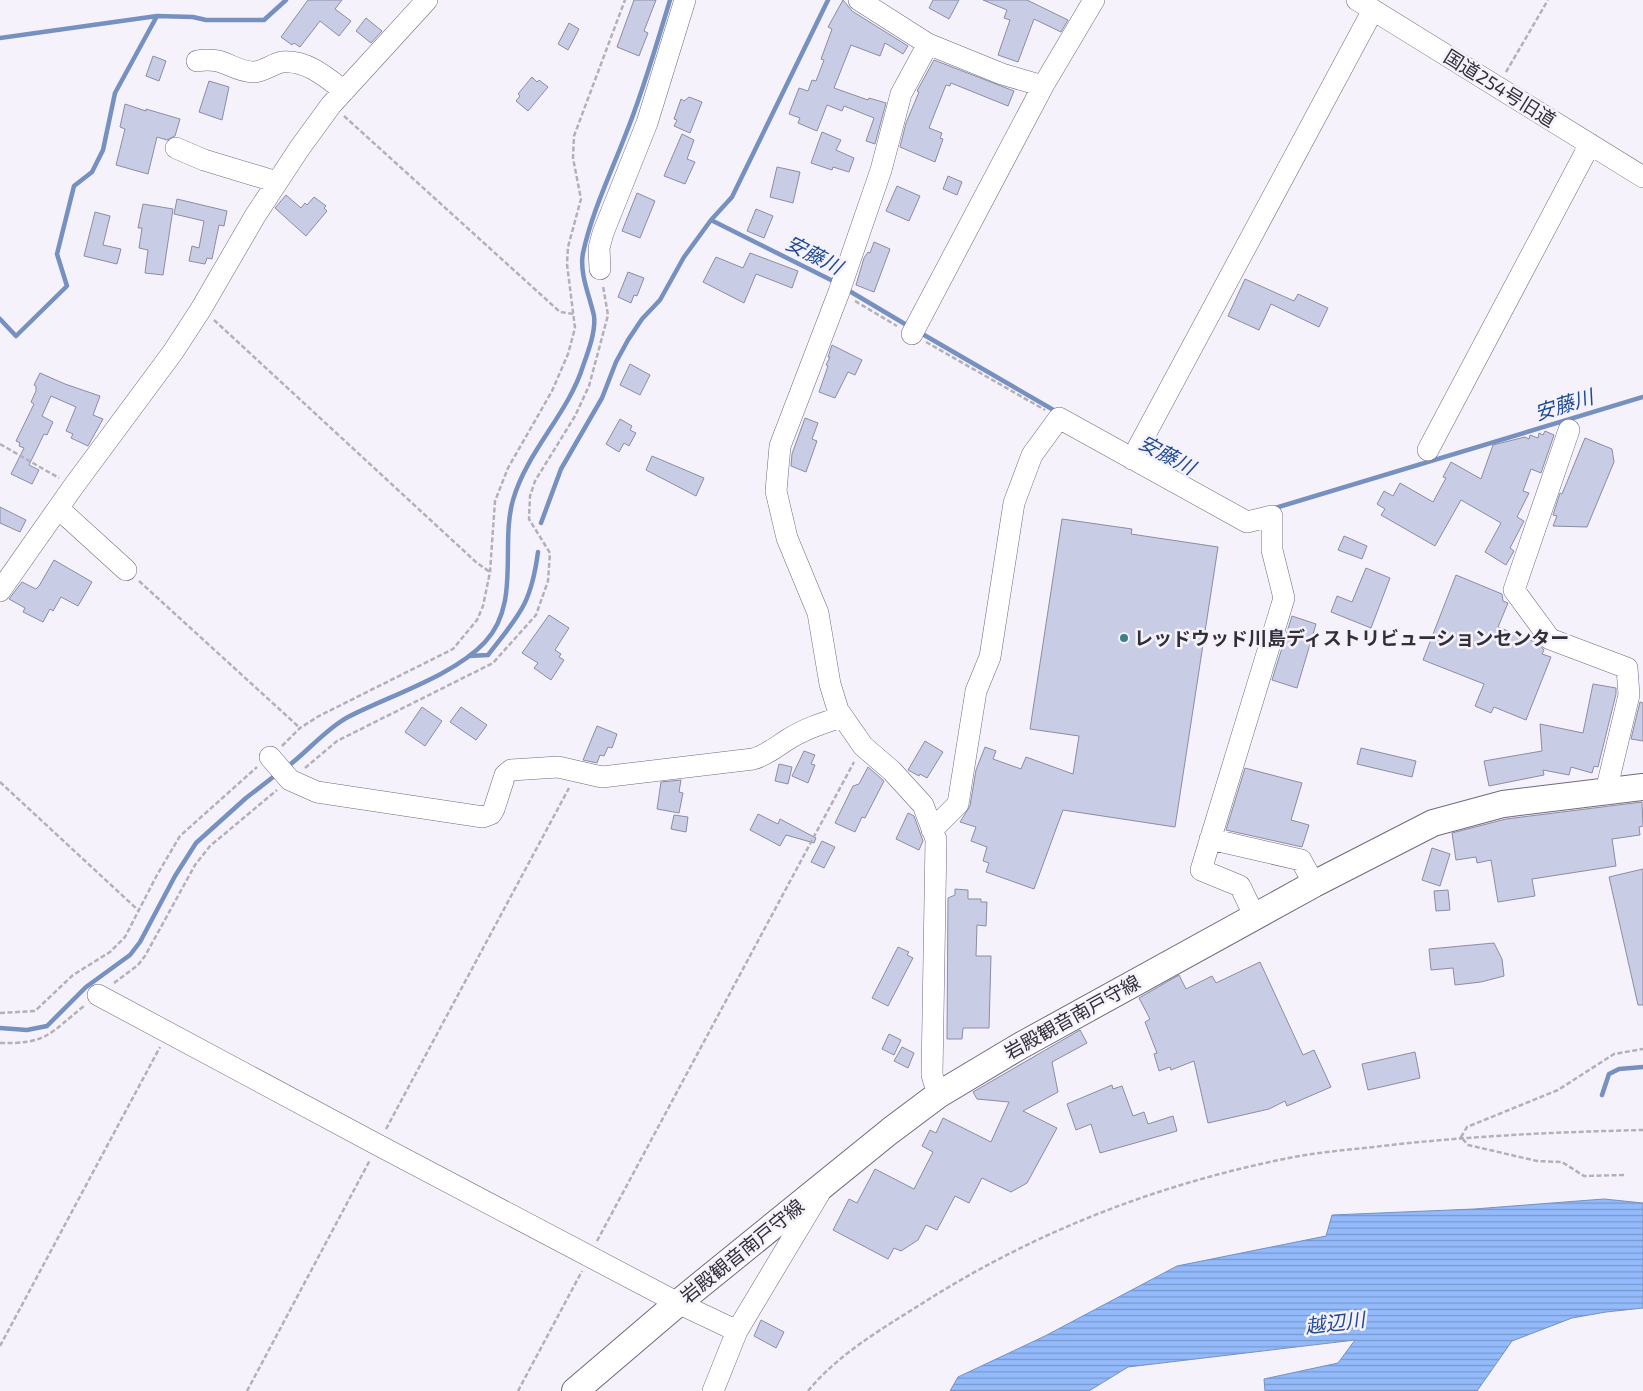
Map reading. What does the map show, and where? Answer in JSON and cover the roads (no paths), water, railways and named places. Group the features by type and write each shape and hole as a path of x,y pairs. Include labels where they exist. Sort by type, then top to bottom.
{"main road":[{"name":"岩殿観音南戸守線","path":"575,1391 678,1303 938,1095 1020,1046 1314,884 1433,823 1502,804 1643,787"}],"street":[{"path":"0,591 60,509 73,487 173,352 277,182 338,98 428,0"},
{"path":"600,269 599,248 603,233 649,116 685,0"},
{"path":"859,0 928,44 1002,74 1043,86"},
{"path":"912,334 1043,86 1094,0"},
{"path":"1132,459 1365,5"},
{"name":"国道254号旧道","path":"1365,5 1643,177"},
{"path":"928,44 901,94 881,170 840,292 780,446 776,491 787,538 818,613 832,695 842,718 863,746 892,771 923,805 936,839 932,1076 938,1095"},
{"path":"197,61 208,59 222,61 253,72 283,62 308,66 321,73 338,98"},
{"path":"1428,450 1590,144"},
{"path":"176,148 204,160 277,182"},
{"path":"932,830 958,804 976,691 990,657 1014,503 1032,455 1060,418 1247,522 1272,516 1272,550 1284,598 1201,870 1240,886 1255,917"},
{"path":"1569,430 1514,590 1550,638 1627,668 1629,695 1606,792"},
{"path":"60,509 126,570"},
{"path":"283,772 300,786 329,795 483,817 491,814 494,809 508,771 558,768 602,777 753,759 764,756 816,725 842,718"},
{"path":"1210,839 1301,860 1314,884"},
{"path":"98,994 378,1145 678,1303 737,1331"},
{"path":"713,1391 737,1331 826,1183"}],"water":[{"name":"越辺川","path":"1604,1199 1643,1203 1643,1308 1572,1318 1512,1341 1477,1391 1265,1391 1264,1379 1338,1363 1355,1340 1128,1367 1089,1391 950,1391 958,1377 1045,1336 1177,1266 1326,1236 1332,1215 1474,1209"}],"waterway":[{"path":"0,38 157,16 193,17 206,20 264,20 286,0"},
{"path":"287,767 348,717 421,684 457,665 485,642 496,627 503,610 506,592 508,536 513,500 519,482 528,465 568,400 589,348 593,335 594,316 582,269 583,253 596,208 638,103 670,0"},
{"path":"541,523 561,469 602,398 616,362 628,340 642,319 660,300 684,257 711,220 732,197 828,0"},
{"path":"0,319 16,336 67,286 57,254 74,186 92,172 103,150 115,93 157,16"},
{"name":"安藤川","path":"711,220 837,283"},
{"name":"安藤川","path":"846,289 910,327"},
{"name":"安藤川","path":"919,332 1057,412"},
{"name":"安藤川","path":"1272,509 1643,397"},
{"path":"469,656 488,655 516,619 532,585 538,552"},
{"path":"0,1028 27,1030 47,1026 86,987 130,955 140,942 175,876 196,843 246,798 277,774"},
{"path":"1602,1095 1609,1074 1619,1069 1643,1067"}],"place":[{"name":"レッドウッド川島ディストリビューションセンター","path":"1124,638"}]}
